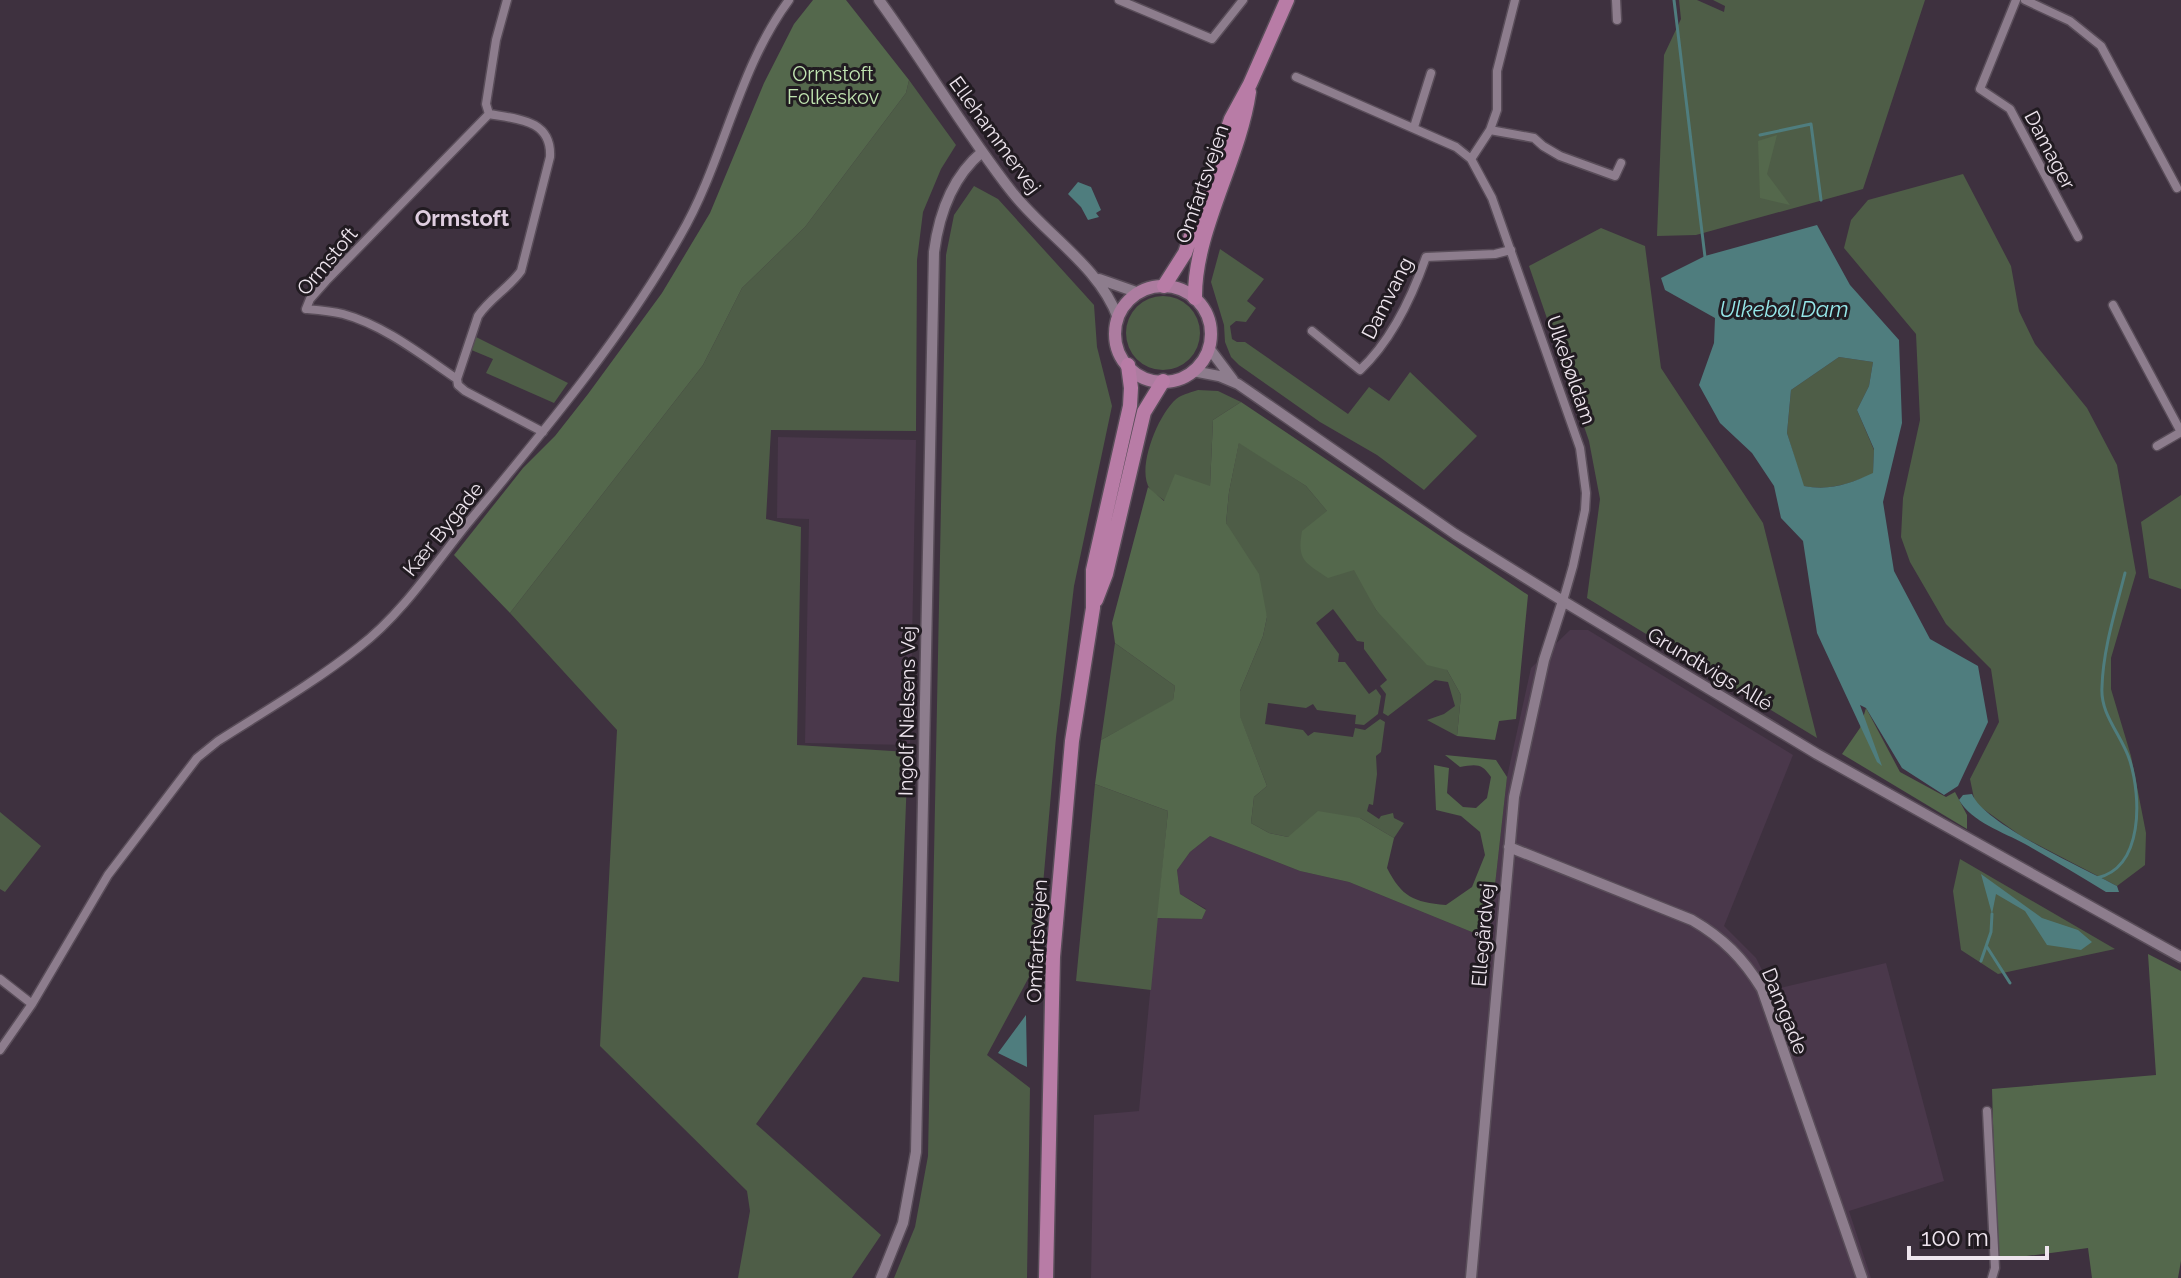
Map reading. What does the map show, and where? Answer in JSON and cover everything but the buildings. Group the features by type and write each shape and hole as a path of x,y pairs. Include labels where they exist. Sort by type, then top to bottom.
{"highway":[{"name":"Omfartsvejen","path":"1164,286 1185,253 1231,119 1287,0"},
{"name":"Omfartsvejen","path":"1195,298 1198,260 1244,124 1250,84"},
{"name":"Omfartsvejen","path":"1046,1278 1053,957 1072,741 1093,608 1093,570 1130,406 1128,365"},
{"name":"Omfartsvejen","path":"1093,608 1106,574 1144,412 1163,381"}],"main road":[{"path":"1164,286 1181,289 1195,298 1208,317 1211,332 1209,348 1202,362 1176,380 1163,381 1147,379 1128,365 1116,339 1118,318 1129,301 1139,293 1164,286"}],"street":[{"path":"457,379 478,316 484,307 514,282 521,271 550,157 551,143 535,125 489,114 487,93 507,0"},
{"name":"Kær Bygade","path":"0,1050 32,1004 108,875 197,758 361,646 394,614 603,354 682,235 713,168 759,51 789,0"},
{"name":"Ellehammervej","path":"879,0 982,152 1029,211 1098,279 1118,318"},
{"path":"1119,0 1212,39 1243,0"},
{"path":"1471,159 1490,130 1497,110 1497,71 1515,0"},
{"path":"1616,0 1617,20"},
{"name":"Damager","path":"2016,0 1980,89 2010,109 2078,237"},
{"path":"2025,0 2070,21 2101,46 2177,188"},
{"path":"1414,127 1431,73"},
{"name":"Ulkebøldam","path":"1296,77 1456,147 1471,159 1492,198 1556,374 1584,468 1586,493 1583,527 1563,601"},
{"name":"Ormstoft","path":"489,114 335,271 310,299 306,309 343,314 363,322 410,347 457,379 458,385 465,391 543,432"},
{"path":"1490,130 1534,138 1560,156 1615,176 1621,163"},
{"name":"Ingolf Nielsens Vej","path":"881,1278 903,1223 916,1152 934,252 946,201 963,172 982,152"},
{"name":"Damvang","path":"1312,331 1360,370 1376,355 1415,289 1426,257 1495,254 1511,250"},
{"name":"Ellehammervej","path":"1098,279 1139,293"},
{"path":"2113,305 2181,432 2157,446"},
{"name":"Grundtvigs Allé","path":"1209,348 1238,384"},
{"name":"Grundtvigs Allé","path":"1193,371 1219,376 1238,384 1455,534 1563,601 1817,754 2181,957"},
{"name":"Ellegårdvej","path":"1471,1278 1509,847 1522,753 1544,660 1563,601"},
{"name":"Damgade","path":"1509,847 1692,920 1716,934 1749,967 1762,989 1862,1278"},
{"path":"0,979 32,1004"},
{"path":"1987,1111 1995,1268 1992,1278"}],"shaded area":[{"path":"1679,0 1697,0 1724,12 1725,6 1713,0 1925,0 1863,189 1696,235 1657,236 1664,55 1681,19"},
{"path":"909,80 956,145 941,169 923,212 917,260 916,431 771,430 766,519 801,527 797,745 908,752 899,982 863,977 756,1124 881,1235 852,1278 738,1278 750,1211 747,1191 600,1046 617,730 510,613 703,365 742,288 805,227 906,93"},
{"path":"1963,174 2011,266 2019,311 2035,344 2087,408 2117,465 2136,573 2111,658 2111,689 2131,756 2146,833 2145,865 2117,886 2021,836 1975,803 1970,779 1999,722 1991,669 1946,624 1910,562 1901,537 1903,498 1920,420 1916,334 1844,248 1851,220 1868,200"},
{"path":"974,186 998,199 1094,305 1097,347 1112,406 1074,586 1056,737 1036,964 987,1055 1030,1088 1027,1278 894,1278 915,1227 928,1156 946,255 954,215"},
{"path":"1601,228 1645,246 1661,368 1763,523 1817,738 1587,598 1600,499 1589,441 1529,266"},
{"path":"1220,249 1264,279 1247,301 1256,308 1246,322 1236,321 1230,326 1232,339 1245,342 1348,414 1369,387 1389,401 1410,372 1477,436 1424,490 1377,455 1320,422 1239,365 1231,357 1225,342 1224,325 1211,282"},
{"path":"1163,296 1184,302 1194,312 1200,333 1194,354 1184,364 1163,370 1142,364 1132,354 1126,333 1132,312 1142,302"},
{"path":"474,336 568,383 554,403 486,373 493,359 469,349"},
{"path":"1839,357 1873,362 1869,386 1857,410 1874,450 1873,474 1839,486 1803,486 1787,433 1791,390"},
{"path":"1198,390 1218,391 1241,402 1213,420 1210,486 1165,501 1151,490 1146,480 1152,440 1172,404 1181,396"},
{"path":"778,437 916,440 910,745 805,743 809,519 777,518"},
{"path":"1239,442 1306,486 1328,512 1376,610 1447,670 1461,695 1457,736 1427,720 1455,706 1448,682 1435,680 1388,716 1383,713 1386,694 1380,686 1387,680 1364,649 1364,642 1357,641 1333,609 1316,623 1339,654 1338,662 1345,662 1369,694 1376,689 1381,696 1378,714 1364,725 1355,724 1356,715 1317,710 1313,704 1306,708 1268,703 1265,724 1303,730 1308,736 1314,732 1353,737 1355,728 1365,730 1380,719 1385,722 1381,752 1376,756 1373,805 1369,804 1367,811 1379,819 1393,813 1394,818 1404,823 1394,838 1360,818 1288,837 1269,833 1251,823 1254,797 1267,786 1240,717 1240,691 1263,636 1267,617 1226,523"},
{"path":"2181,495 2181,589 2149,578 2141,522"},
{"path":"1570,630 1588,630 1793,755 1724,926 1756,958 1772,990 1886,963 1944,1181 1849,1211 1871,1278 1091,1278 1094,1115 1139,1111 1157,918 1202,919 1206,909 1180,894 1177,870 1190,852 1210,836 1300,871 1349,882 1489,939 1507,777 1531,668"},
{"path":"1115,643 1175,686 1173,701 1101,740"},
{"path":"1095,784 1168,811 1151,990 1076,981"},
{"path":"0,812 41,846 5,892 0,889"},
{"path":"1960,859 2115,949 1998,974 1961,950 1953,891"}],"green space":[{"name":"Ormstoft Folkeskov","path":"813,0 846,0 909,80 906,93 805,227 742,288 703,365 510,613 454,555 523,468 555,436 662,293 710,213 764,83 794,24"},
{"path":"1777,135 1767,174 1790,205 1760,198 1758,141"},
{"path":"1241,402 1528,595 1516,719 1499,721 1495,740 1457,736 1461,695 1447,670 1427,665 1376,610 1354,570 1328,578 1308,564 1302,554 1302,531 1327,511 1306,486 1239,443 1226,523 1259,574 1267,617 1263,636 1240,691 1240,716 1267,786 1254,797 1251,823 1269,833 1288,837 1318,811 1360,818 1394,838 1387,868 1398,886 1417,900 1446,905 1472,887 1485,855 1480,832 1461,816 1436,810 1434,765 1449,768 1447,793 1463,807 1476,808 1487,798 1491,777 1481,767 1460,767 1445,755 1496,760 1507,777 1489,939 1349,882 1300,871 1210,836 1190,852 1177,870 1180,894 1206,910 1202,919 1157,918 1168,811 1095,784 1101,740 1173,700 1175,686 1115,643 1112,623 1148,487 1164,501 1175,474 1210,486 1213,420"},
{"path":"1866,708 1900,772 1946,797 1955,792 1967,815 1967,829 1842,754 1860,728"},
{"path":"2148,954 2181,971 2181,1261 2178,1278 2092,1278 2088,1248 1997,1260 1992,1089 2156,1075"}],"water":[{"path":"1078,182 1091,187 1101,210 1096,213 1099,217 1088,220 1068,194"},
{"name":"Ulkebøl Dam","path":"1817,225 1850,285 1899,340 1902,423 1883,502 1894,571 1930,639 1978,666 1988,722 1958,786 1944,795 1902,768 1866,708 1860,705 1882,766 1877,762 1817,633 1803,541 1781,518 1774,486 1752,453 1720,423 1699,385 1714,343 1715,318 1665,290 1661,278 1705,256","holes":["1839,357 1873,362 1869,386 1857,410 1874,449 1873,473 1839,486 1804,486 1787,433 1791,390"]},
{"path":"1972,794 1995,819 2117,886 2119,892 2106,892 1980,820 1959,800 1963,795"},
{"path":"1981,874 2042,918 2078,930 2092,942 2081,950 2047,945 2025,911 1996,894 1992,914"},
{"path":"1026,1015 1027,1067 998,1053"}],"waterway":[{"path":"1674,0 1705,257"},
{"path":"1760,135 1811,124 1821,200"},
{"path":"2097,878 2112,871 2124,860 2131,846 2137,811 2130,761 2102,697 2107,644 2125,573"},
{"path":"1981,961 1991,932 1992,914"},
{"path":"1987,947 2010,983"}],"district":[{"name":"Ormstoft","path":"462,218"}]}
